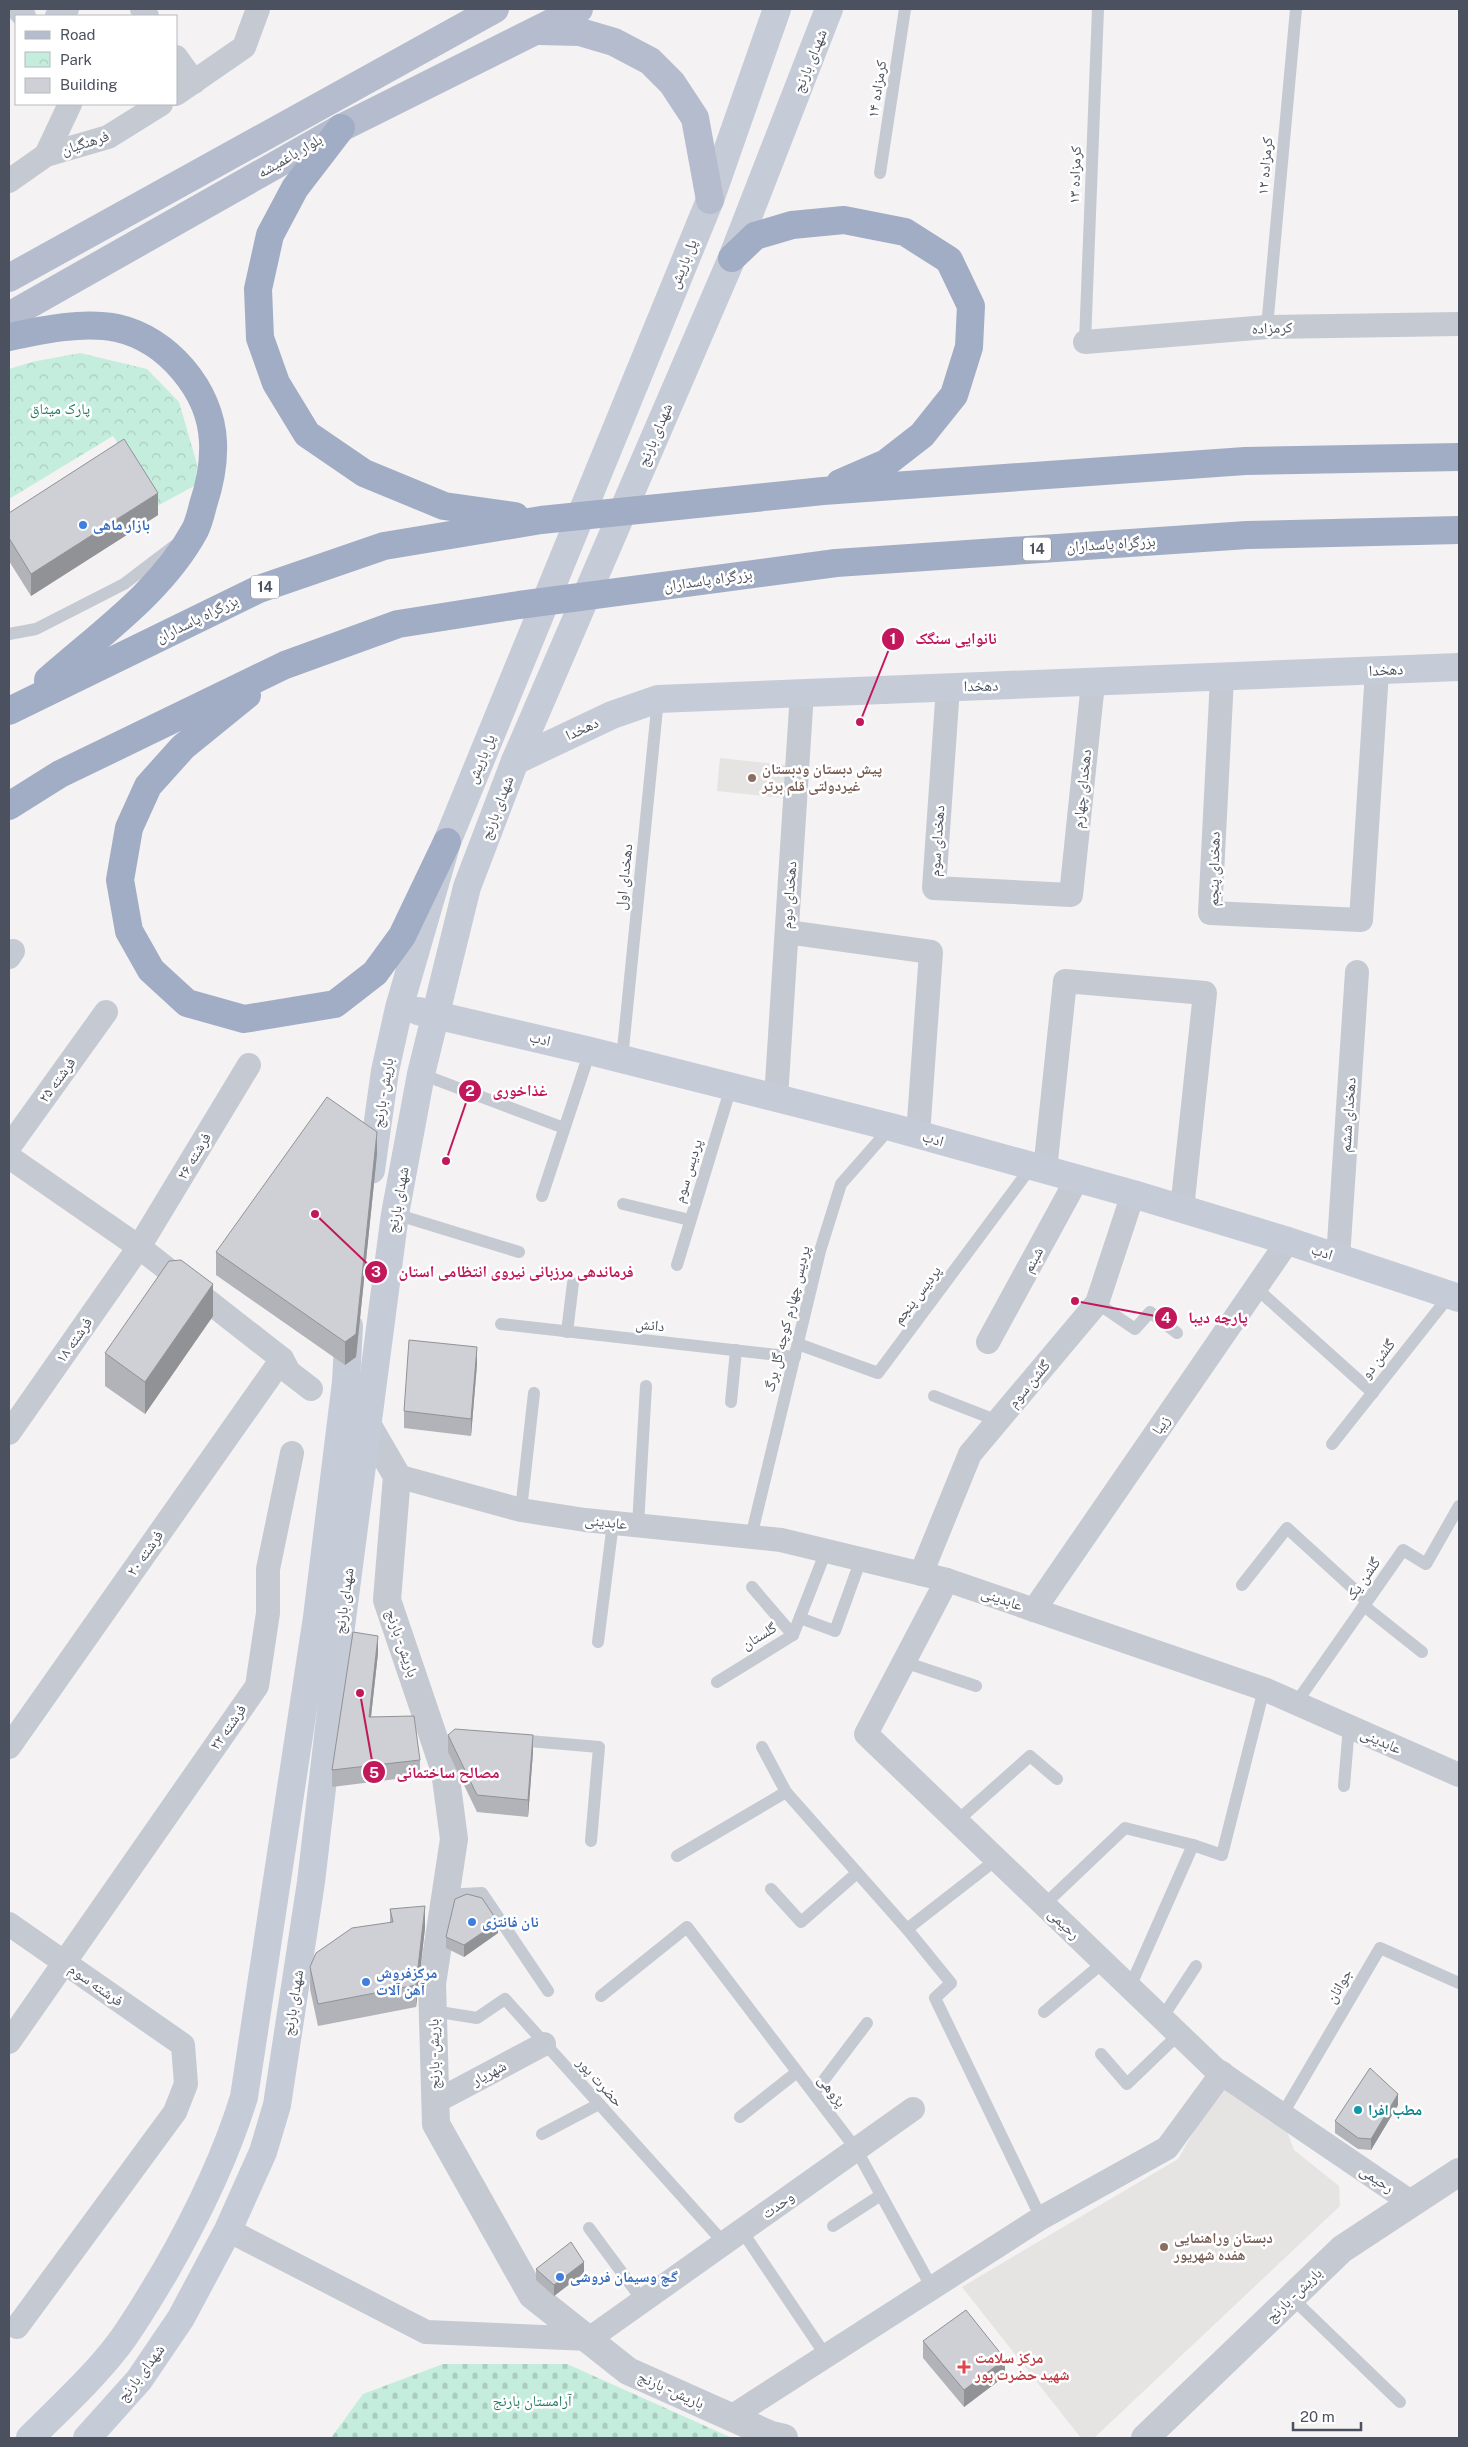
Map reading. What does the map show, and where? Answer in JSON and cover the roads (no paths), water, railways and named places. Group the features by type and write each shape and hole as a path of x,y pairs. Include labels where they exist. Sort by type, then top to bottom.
{"highway":[{"path":"341,128 295,188 270,235 258,289 260,338 276,383 307,434 364,473 444,506 541,520"},
{"path":"732,258 755,236 792,224 844,220 905,232 949,260 971,306 969,346 954,395 922,435 886,463 823,491"},
{"path":"9,337 64,326 117,328 156,344 184,369 203,400 214,440 211,481 196,529 159,582 16,707"},
{"name":"14","path":"541,520 823,491 1245,461 1459,457"},
{"name":"بزرگراه پاسداران","path":"16,707 259,589 384,546 541,520"},
{"name":"بزرگراه پاسداران","path":"285,664 398,624 519,605 836,563 1247,535 1459,530"},
{"path":"285,664 183,747 148,786 129,828 120,880 129,931 151,970 187,1003 244,1019 335,1004 375,973 402,936 447,842"},
{"name":"14","path":"9,806 60,774 285,664"}],"main road":[{"name":"بلوار باغمیشه","path":"9,278 495,9"},
{"name":"بلوار باغمیشه","path":"9,316 341,128 578,9"},
{"name":"پل باریش","path":"399,1008 447,842 710,200 777,9"},
{"name":"شهدای بارنج","path":"87,2438 139,2380 181,2318 228,2230 263,2152 277,2104 311,1882 340,1634 395,1214 421,1074 467,886 515,760 732,258 827,14"},
{"path":"537,30 580,32 614,42 650,61 672,83 695,118 710,200"},
{"name":"دهخدا","path":"515,760 612,715 658,699 802,692 1222,678 1459,667"},
{"name":"ادب","path":"399,1008 437,1014 590,1051 891,1127 1133,1194 1288,1241 1455,1296"},
{"name":"باریش - بارنج","path":"368,1192 385,1071 399,1008"},
{"name":"شهدای بارنج","path":"30,2438 100,2366 119,2343 150,2296 198,2214 231,2140 244,2097 317,1618 346,1382 351,1315"}],"street":[{"path":"178,64 185,88 244,47 258,9"},
{"path":"46,155 70,105"},
{"name":"فرهنگیان","path":"9,182 46,155 108,137 159,105"},
{"name":"کرمزاده","path":"1085,342 1267,327 1459,324"},
{"name":"دهخدای پنجم","path":"1222,678 1210,913 1361,920 1376,671"},
{"name":"دهخدای چهارم","path":"1071,895 1093,683"},
{"name":"دهخدای سوم","path":"948,687 934,888 1071,895"},
{"name":"دهخدای دوم","path":"776,1098 802,692"},
{"path":"787,932 931,952 918,1135"},
{"name":"دهخدای ششم","path":"1338,1258 1357,972"},
{"path":"1038,1168 1065,980 1205,993 1182,1209"},
{"name":"۲۵ فرشته","path":"9,1147 106,1012"},
{"name":"۲۶ فرشته","path":"139,1247 249,1065"},
{"path":"9,1157 139,1247 282,1359 289,1372 311,1389"},
{"name":"شبنم","path":"988,1342 1077,1179"},
{"name":"گلشن سوم","path":"921,1574 970,1454 1097,1303 1133,1194"},
{"name":"زیبا","path":"1034,1610 1288,1241"},
{"name":"۱۸ فرشته","path":"9,1433 139,1247"},
{"name":"۲۰ فرشته","path":"9,1747 282,1359"},
{"path":"368,1426 397,1476"},
{"name":"۲۲ فرشته","path":"9,2042 257,1686 268,1613 268,1569 292,1453"},
{"name":"عابدینی","path":"397,1476 522,1510 638,1525 781,1540 947,1580 1264,1689 1459,1775"},
{"name":"باریش - بارنج","path":"397,1476 387,1600 437,1734 445,1771 454,1839 432,1984 436,2124 532,2295 628,2370 731,2417 784,2438"},
{"name":"رحیمی","path":"947,1580 866,1734 1215,2069 1412,2203"},
{"name":"فرشته سوم","path":"9,1924 183,2046 186,2084 175,2112 17,2327"},
{"name":"شهریار","path":"435,2102 544,2044"},
{"path":"731,2417 1041,2218 1167,2148 1222,2073"},
{"name":"وحدت","path":"589,2340 913,2109"},
{"name":"باریش - بارنج","path":"1145,2438 1342,2249 1459,2172"},
{"path":"228,2230 426,2332 589,2340"}],"lane":[{"name":"کرمزاده ۱۴","path":"880,173 905,9"},
{"name":"کرمزاده ۱۳","path":"1085,342 1098,9"},
{"name":"کرمزاده ١٢","path":"1267,327 1296,9"},
{"path":"9,634 36,629 124,584 196,529"},
{"name":"دهخدای اول","path":"622,1059 658,699"},
{"path":"542,1196 590,1051"},
{"path":"421,1074 564,1128"},
{"name":"پردیس سوم","path":"677,1265 731,1087"},
{"name":"پردیس چهارم کوچه گل برگ","path":"751,1537 820,1251 841,1184 891,1127"},
{"name":"پردیس پنجم","path":"798,1344 878,1374 1038,1168"},
{"path":"623,1204 690,1220"},
{"path":"395,1214 519,1252"},
{"path":"567,1332 573,1283"},
{"path":"1256,1288 1373,1393"},
{"name":"گلشن دو","path":"1332,1444 1455,1296"},
{"path":"1097,1303 1135,1329 1150,1312 1177,1333"},
{"name":"دانش","path":"501,1324 795,1357"},
{"path":"731,1402 736,1350"},
{"path":"638,1525 646,1386"},
{"path":"522,1510 534,1393"},
{"path":"934,1396 998,1421"},
{"name":"گلشن یک","path":"1296,1703 1403,1550 1426,1564 1459,1506"},
{"path":"598,1642 613,1522"},
{"path":"1242,1585 1287,1528 1366,1604 1422,1652"},
{"name":"گلستان","path":"717,1682 793,1635 826,1550"},
{"path":"800,1618 835,1631 861,1559"},
{"path":"752,1587 793,1635"},
{"path":"904,1662 976,1686"},
{"path":"1044,1905 1125,1828 1193,1845 1222,1855 1264,1689"},
{"path":"1344,1786 1349,1726"},
{"path":"501,1739 599,1747 591,1842"},
{"path":"762,1747 786,1792 856,1874 907,1929 951,1984 935,1998 1041,2218"},
{"path":"957,1822 1030,1756 1057,1779"},
{"path":"677,1856 786,1792"},
{"path":"1130,1987 1193,1845"},
{"path":"907,1929 997,1859"},
{"path":"771,1890 801,1922 856,1874"},
{"path":"446,1895 482,1893 548,1990"},
{"name":"پژوهی","path":"601,1996 687,1927 856,2149 932,2288"},
{"name":"جوانان","path":"1282,2115 1380,1948 1459,1983"},
{"path":"1044,2012 1104,1962"},
{"path":"1102,2054 1126,2084 1171,2026 1196,1966"},
{"name":"حضرت پور","path":"433,2011 477,2018 505,1999 599,2104 733,2237 826,2356"},
{"path":"814,2093 867,2023"},
{"path":"740,2117 797,2072"},
{"path":"542,2134 599,2104"},
{"path":"833,2226 881,2195"},
{"path":"588,2228 643,2301"},
{"path":"1292,2298 1400,2402"}],"place":[{"name":"بازار ماهی","path":"83,525"},
{"name":"نانوایی سنگک","path":"860,722"},
{"name":"پیش دبستان ودبستان غیردولتی قلم برتر","path":"752,778"},
{"name":"غذاخوری","path":"446,1161"},
{"name":"فرماندهی مرزبانی نیروی انتظامی استان","path":"315,1214"},
{"name":"پارچه دیبا","path":"1075,1301"},
{"name":"مصالح ساختمانی","path":"360,1693"},
{"name":"نان فانتزی","path":"472,1922"},
{"name":"مرکزفروش آهن آلات","path":"366,1982"},
{"name":"مطب افرا","path":"1358,2110"},
{"name":"دبستان وراهنمایی هفده شهریور","path":"1164,2247"},
{"name":"گچ وسیمان فروشی","path":"560,2277"},
{"name":"مرکز سلامت شهید حضرت پور","path":"964,2367"}],"park label":[{"name":"پارک میثاق","path":"60,409"},
{"name":"آرامستان بارنج","path":"532,2401"}]}
